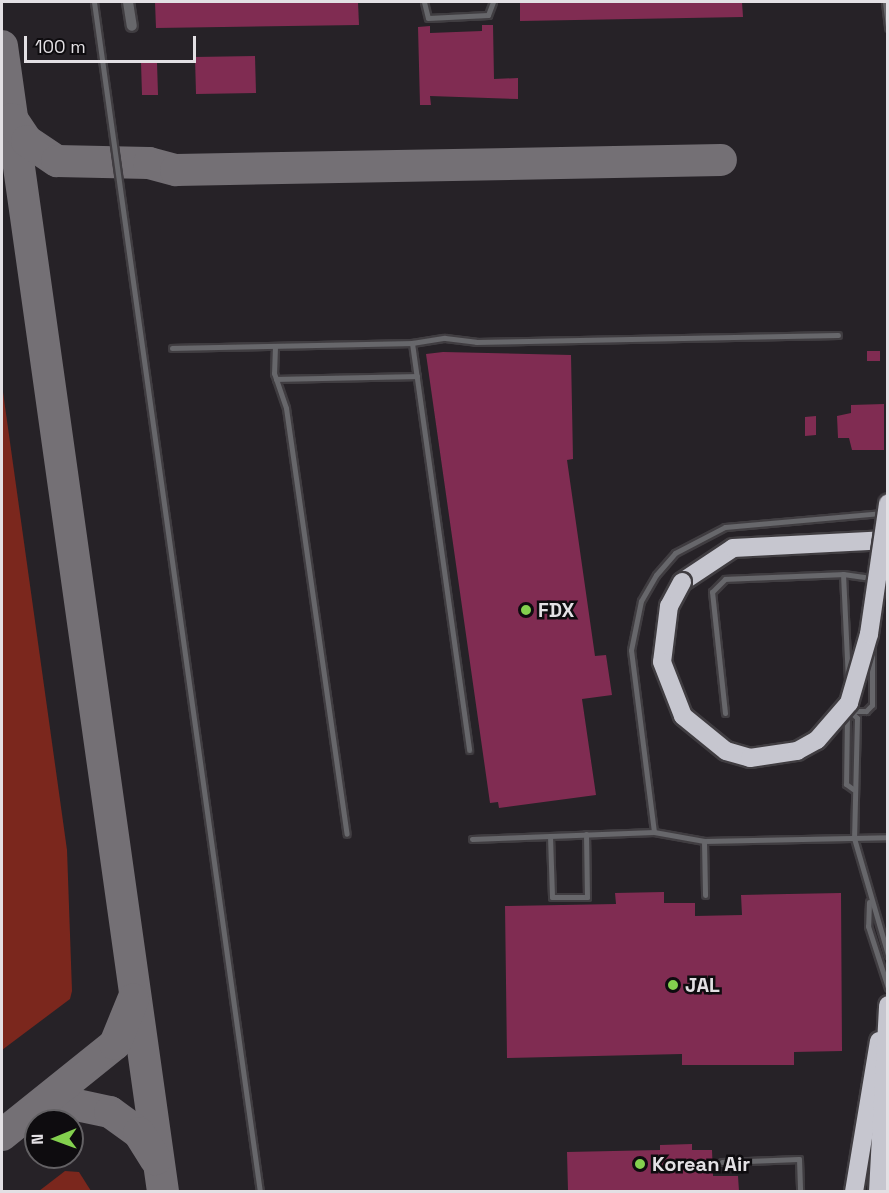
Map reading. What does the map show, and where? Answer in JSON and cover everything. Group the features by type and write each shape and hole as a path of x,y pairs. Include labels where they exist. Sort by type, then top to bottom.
{"highway":[{"path":"888,503 869,634 849,703 817,740 796,752 750,758 726,752 683,716 662,662 669,606 682,582 733,548 888,540"},
{"path":"878,1191 888,1005"},
{"path":"854,1191 871,1068 887,1017"}],"street":[{"path":"128,2 132,26"}],"lane":[{"path":"94,2 260,1191"},
{"path":"424,2 428,18 488,15 493,2"},
{"path":"885,2 888,28"},
{"path":"172,348 412,343 445,338 476,342 838,335"},
{"path":"412,343 469,750"},
{"path":"275,346 276,379 286,408 347,834"},
{"path":"276,379 417,376"},
{"path":"654,832 631,650 641,601 656,575 675,553 725,527 888,511"},
{"path":"843,574 850,711 846,784 853,789"},
{"path":"725,713 712,592 725,579 763,575 873,576 872,705 866,711 850,711"},
{"path":"850,711 857,718 857,783 853,789 854,838 869,901 888,955"},
{"path":"472,839 654,832 704,841 888,837"},
{"path":"550,836 552,897 587,897 586,834"},
{"path":"704,841 705,895"},
{"path":"869,901 868,926 888,988"},
{"path":"722,1162 800,1159 800,1191"}],"shaded area":[{"path":"2,385 67,850 72,991 70,999 2,1050"},
{"path":"65,1171 79,1172 91,1191 39,1191"}],"building":[{"path":"155,2 358,2 359,25 156,28"},
{"path":"520,2 742,2 743,17 520,21"},
{"path":"482,25 493,25 494,79 518,78 518,99 430,96 431,105 420,105 418,27 430,26 430,33 482,31"},
{"path":"255,56 256,93 196,94 195,57"},
{"path":"141,63 157,63 158,95 142,95"},
{"path":"867,351 880,351 880,361 867,361"},
{"name":"FDX","path":"443,352 571,355 573,459 567,460 595,656 606,655 612,695 582,699 596,795 499,808 498,802 490,803 426,354"},
{"path":"884,404 884,450 852,450 849,438 838,438 837,416 851,413 851,405"},
{"path":"816,416 816,435 805,436 805,417"},
{"name":"JAL","path":"664,892 664,903 695,903 695,916 742,915 741,895 841,893 842,1051 794,1052 794,1065 682,1065 682,1054 507,1058 505,906 616,904 615,893"},
{"name":"Korean Air","path":"692,1144 692,1150 712,1150 713,1176 738,1176 739,1191 568,1191 567,1152 660,1150 660,1145"}],"taxiway":[{"path":"2,46 163,1192"},
{"path":"12,119 27,141 57,161 149,163 176,170 721,160"},
{"path":"2,1135 115,1044 133,1000"},
{"path":"47,1109 72,1104 110,1112 139,1133 155,1159"}],"place":[{"name":"FDX","path":"526,610"},
{"name":"JAL","path":"673,985"},
{"name":"Korean Air","path":"640,1164"}]}
